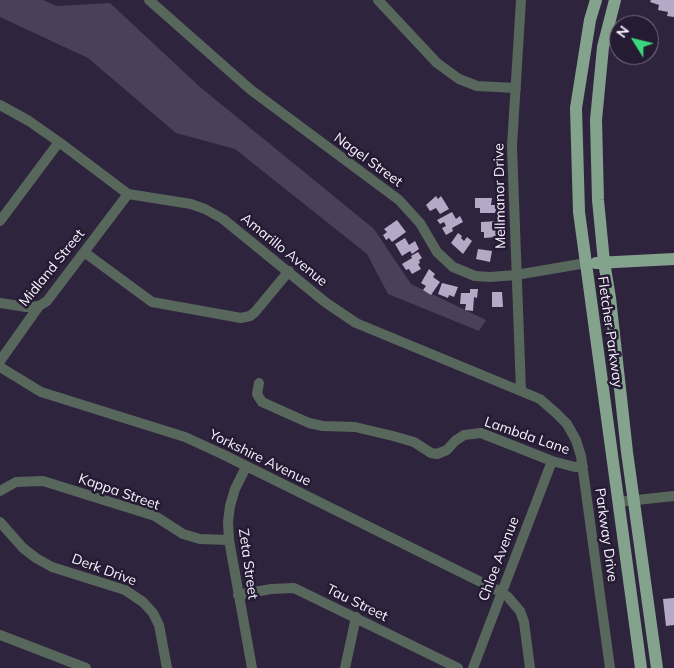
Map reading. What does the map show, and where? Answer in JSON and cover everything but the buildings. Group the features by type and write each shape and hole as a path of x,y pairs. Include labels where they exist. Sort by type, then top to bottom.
{"main road":[{"name":"Fletcher Parkway","path":"596,0 589,28 576,108 579,212 641,668"},
{"name":"Fletcher Parkway","path":"615,0 603,47 596,120 598,200 626,443 657,668"},
{"path":"586,263 668,259"}],"street":[{"name":"Nagel Street","path":"150,0 251,90 399,200 420,223 437,252 447,263 460,271 475,276 516,275 586,263"},
{"name":"Mellmanor Drive","path":"521,0 512,146 521,390"},
{"path":"380,1 437,63 459,79 477,86 516,88"},
{"name":"Amarillo Avenue","path":"0,105 29,121 60,142 128,194 183,202 205,209 232,225 325,302 356,323 521,390 540,399 556,413"},
{"path":"0,221 60,142"},
{"name":"Midland Street","path":"0,361 39,306 47,301 128,194"},
{"path":"84,252 152,302 241,318 250,316 255,312 289,271"},
{"path":"0,303 26,307 39,306"},
{"name":"Yorkshire Avenue","path":"0,367 41,392 185,437 501,592 520,611 524,622 530,668"},
{"name":"Lambda Lane","path":"259,383 257,394 262,402 309,423 323,426 349,426 384,434 414,442 430,453 437,454 447,450 464,435 481,433 552,461 582,467"},
{"name":"Parkway Drive","path":"556,413 567,424 576,440 582,467 610,668"},
{"name":"Chloe Avenue","path":"473,668 552,461"},
{"name":"Zeta Street","path":"246,467 235,489 228,522 238,595 252,668"},
{"name":"Kappa Street","path":"0,491 16,482 42,481 155,516 183,534 200,539 229,540"},
{"path":"618,502 674,496"},
{"name":"Derk Drive","path":"0,522 23,548 52,567 125,590 144,602 153,613 159,625 167,668"},
{"name":"Tau Street","path":"238,595 270,589 294,588 458,668"},
{"path":"345,668 356,617"},
{"path":"0,634 86,668"}],"shaded area":[{"path":"0,0 43,0 57,6 110,3 200,87 374,229 411,284 486,320 479,331 388,294 367,254 235,149 176,133 88,58 0,17"}]}
